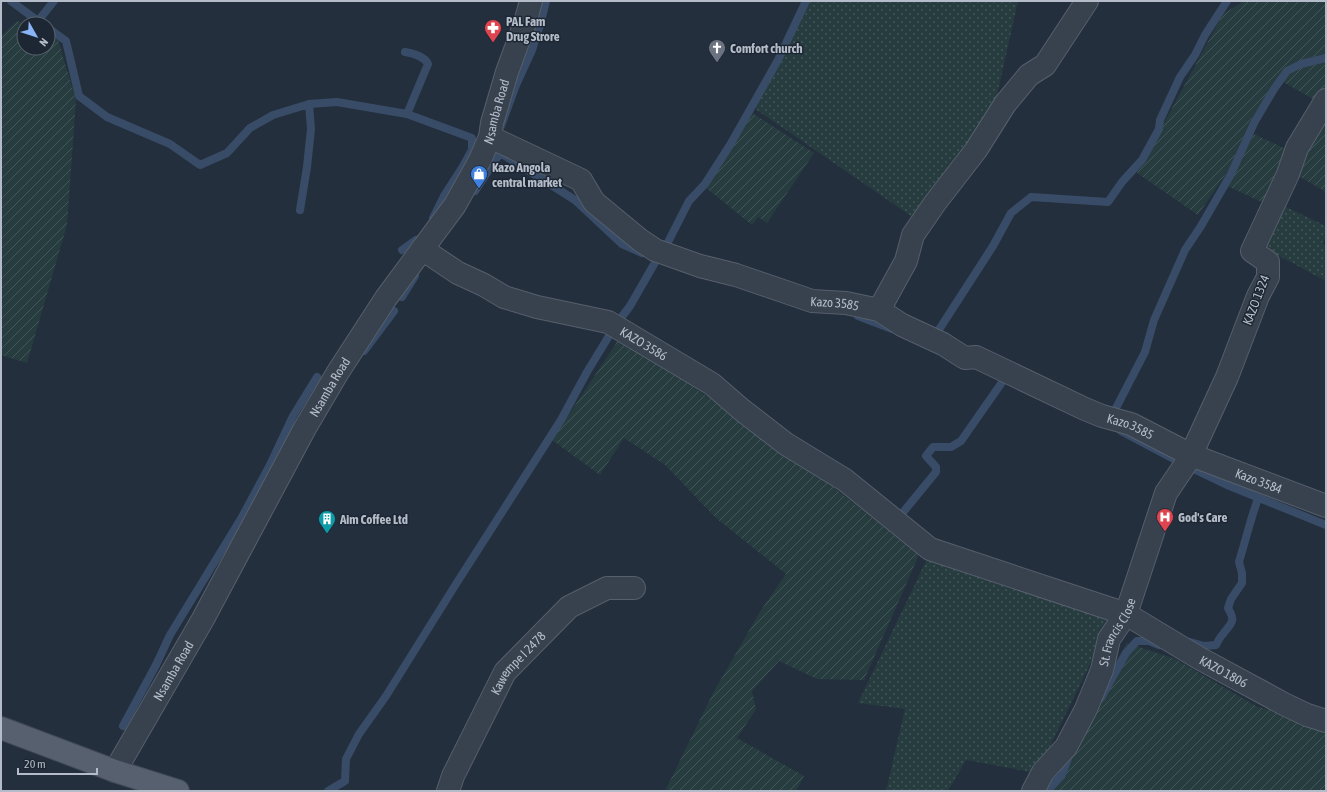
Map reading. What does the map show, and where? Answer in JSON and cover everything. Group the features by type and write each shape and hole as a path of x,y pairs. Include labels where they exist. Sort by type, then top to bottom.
{"main road":[{"path":"1,728 115,771 139,785 178,791"}],"street":[{"name":"Nsamba Road","path":"115,771 203,619 305,428 344,362 373,318 455,205 480,160 490,137 492,123 507,72 525,23 531,1"},
{"path":"879,310 906,261 913,235 935,203 976,150 1005,104 1029,75 1045,65 1087,1"},
{"name":"KAZO 1324","path":"1188,460 1227,377 1258,296 1268,277 1268,262 1252,251 1288,174 1297,148 1326,100"},
{"name":"Kazo 3585","path":"490,137 581,180 594,202 640,240 655,250 700,266 736,275 812,301 846,303 879,310 902,325 943,344 965,358 976,357 1085,409 1102,416 1131,424 1188,460"},
{"name":"KAZO 3586","path":"422,249 458,273 484,285 504,297 537,307 615,326 712,384 742,410 786,444 845,480 930,549 1126,614"},
{"name":"Kazo 3584","path":"1188,460 1326,506"},
{"name":"St. Francis Close","path":"1033,791 1043,772 1066,747 1086,709 1102,670 1110,639 1126,614 1166,492 1188,460"},
{"name":"Kawempe I 2478","path":"448,791 453,776 505,672 569,607 607,588 634,588"},
{"name":"KAZO 1806","path":"1126,614 1199,658 1284,704 1326,722"}],"green space":[{"path":"805,1 1018,1 993,113 914,218 754,108"},
{"path":"1244,1 1326,1 1326,92 1320,103 1278,79 1250,121 1229,169 1198,215 1137,173 1223,14"},
{"path":"16,22 16,56 56,56 56,39 58,40 76,100 67,225 27,363 1,355 1,36"},
{"path":"751,112 814,153 767,223 758,217 752,225 705,187"},
{"path":"1326,114 1326,192 1295,174"},
{"path":"1252,133 1288,150 1264,203 1227,186"},
{"path":"1282,205 1326,226 1326,237 1322,243 1326,246 1326,278 1324,280 1259,245"},
{"path":"621,336 813,471 919,555 864,680 817,679 779,661 752,691 756,709 737,738 804,776 796,791 665,791 713,693 761,610 786,574 716,518 665,465 624,438 600,475 552,440"},
{"path":"928,557 1113,617 1037,773 966,760 948,791 886,791 905,709 858,703"},
{"path":"1127,643 1175,659 1258,707 1326,725 1326,791 1040,791"}],"waterway":[{"path":"11,1 31,16"},
{"path":"42,16 54,1"},
{"path":"501,126 516,85 532,50 546,1"},
{"path":"665,248 689,201 705,184 730,145 778,60 806,1"},
{"path":"933,339 993,246 1011,213 1031,197 1108,202 1122,182 1142,160 1159,129 1160,120 1180,77 1227,1"},
{"path":"56,34 66,41 79,96 107,117 170,144 200,165 227,153 250,128 273,115 309,104 337,102 407,114 472,138 472,150 444,196 433,218"},
{"path":"405,52 412,53 424,59 428,64 407,114"},
{"path":"1109,416 1116,408 1145,352 1154,320 1185,250 1201,226 1231,174 1254,123 1274,89 1287,71 1301,64 1326,58"},
{"path":"300,210 311,129 309,104"},
{"path":"499,152 575,200 622,244 642,253"},
{"path":"475,191 500,153"},
{"path":"402,250 423,237"},
{"path":"328,791 345,781 346,759 359,734 386,696 561,420 587,372 615,326 630,306 657,259"},
{"path":"402,297 415,276"},
{"path":"364,351 394,311"},
{"path":"858,316 892,329"},
{"path":"123,726 156,665 170,635 242,517 270,465 293,416 317,377"},
{"path":"900,516 936,472 936,467 926,456 933,447 951,447 961,441 1005,378"},
{"path":"1121,431 1185,465 1227,485 1326,525"},
{"path":"1190,646 1190,642 1204,646 1216,645 1232,622 1232,616 1228,608 1231,599 1242,583 1242,573 1239,562 1258,498"},
{"path":"1101,698 1126,653 1137,641 1149,641 1159,645"},
{"path":"1047,791 1062,775 1070,753"}],"place":[{"name":"PAL Fam Drug Strore","path":"493,43"},
{"name":"Comfort church","path":"717,63"},
{"name":"Kazo Angola central market","path":"479,189"},
{"name":"God's Care","path":"1165,532"},
{"name":"Aim Coffee Ltd","path":"327,534"}]}
